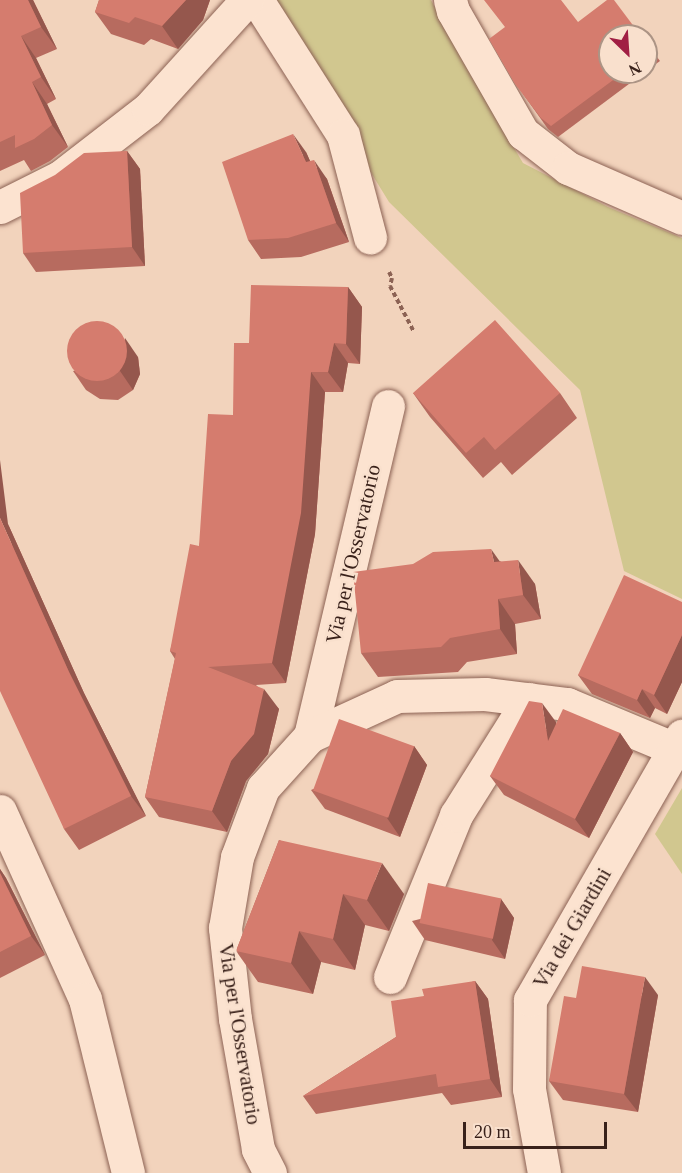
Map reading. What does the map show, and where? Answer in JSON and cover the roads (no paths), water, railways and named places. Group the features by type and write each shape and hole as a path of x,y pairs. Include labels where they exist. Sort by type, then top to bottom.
{"street":[{"path":"0,207 60,177 148,110 247,0"},
{"path":"257,0 343,135 370,237"},
{"path":"450,0 453,11 523,134 568,168 682,218"},
{"name":"Via per l'Osservatorio","path":"310,736 388,406"},
{"name":"Via per l'Osservatorio","path":"270,1173 258,1149 235,1019 225,928 237,857 263,788 310,736 397,696 485,693 567,704 679,742"},
{"path":"390,977 456,815 529,699"},
{"name":"Via dei Giardini","path":"544,1173 529,1089 530,1000 679,742"},
{"path":"0,811 85,999 128,1173"}]}
